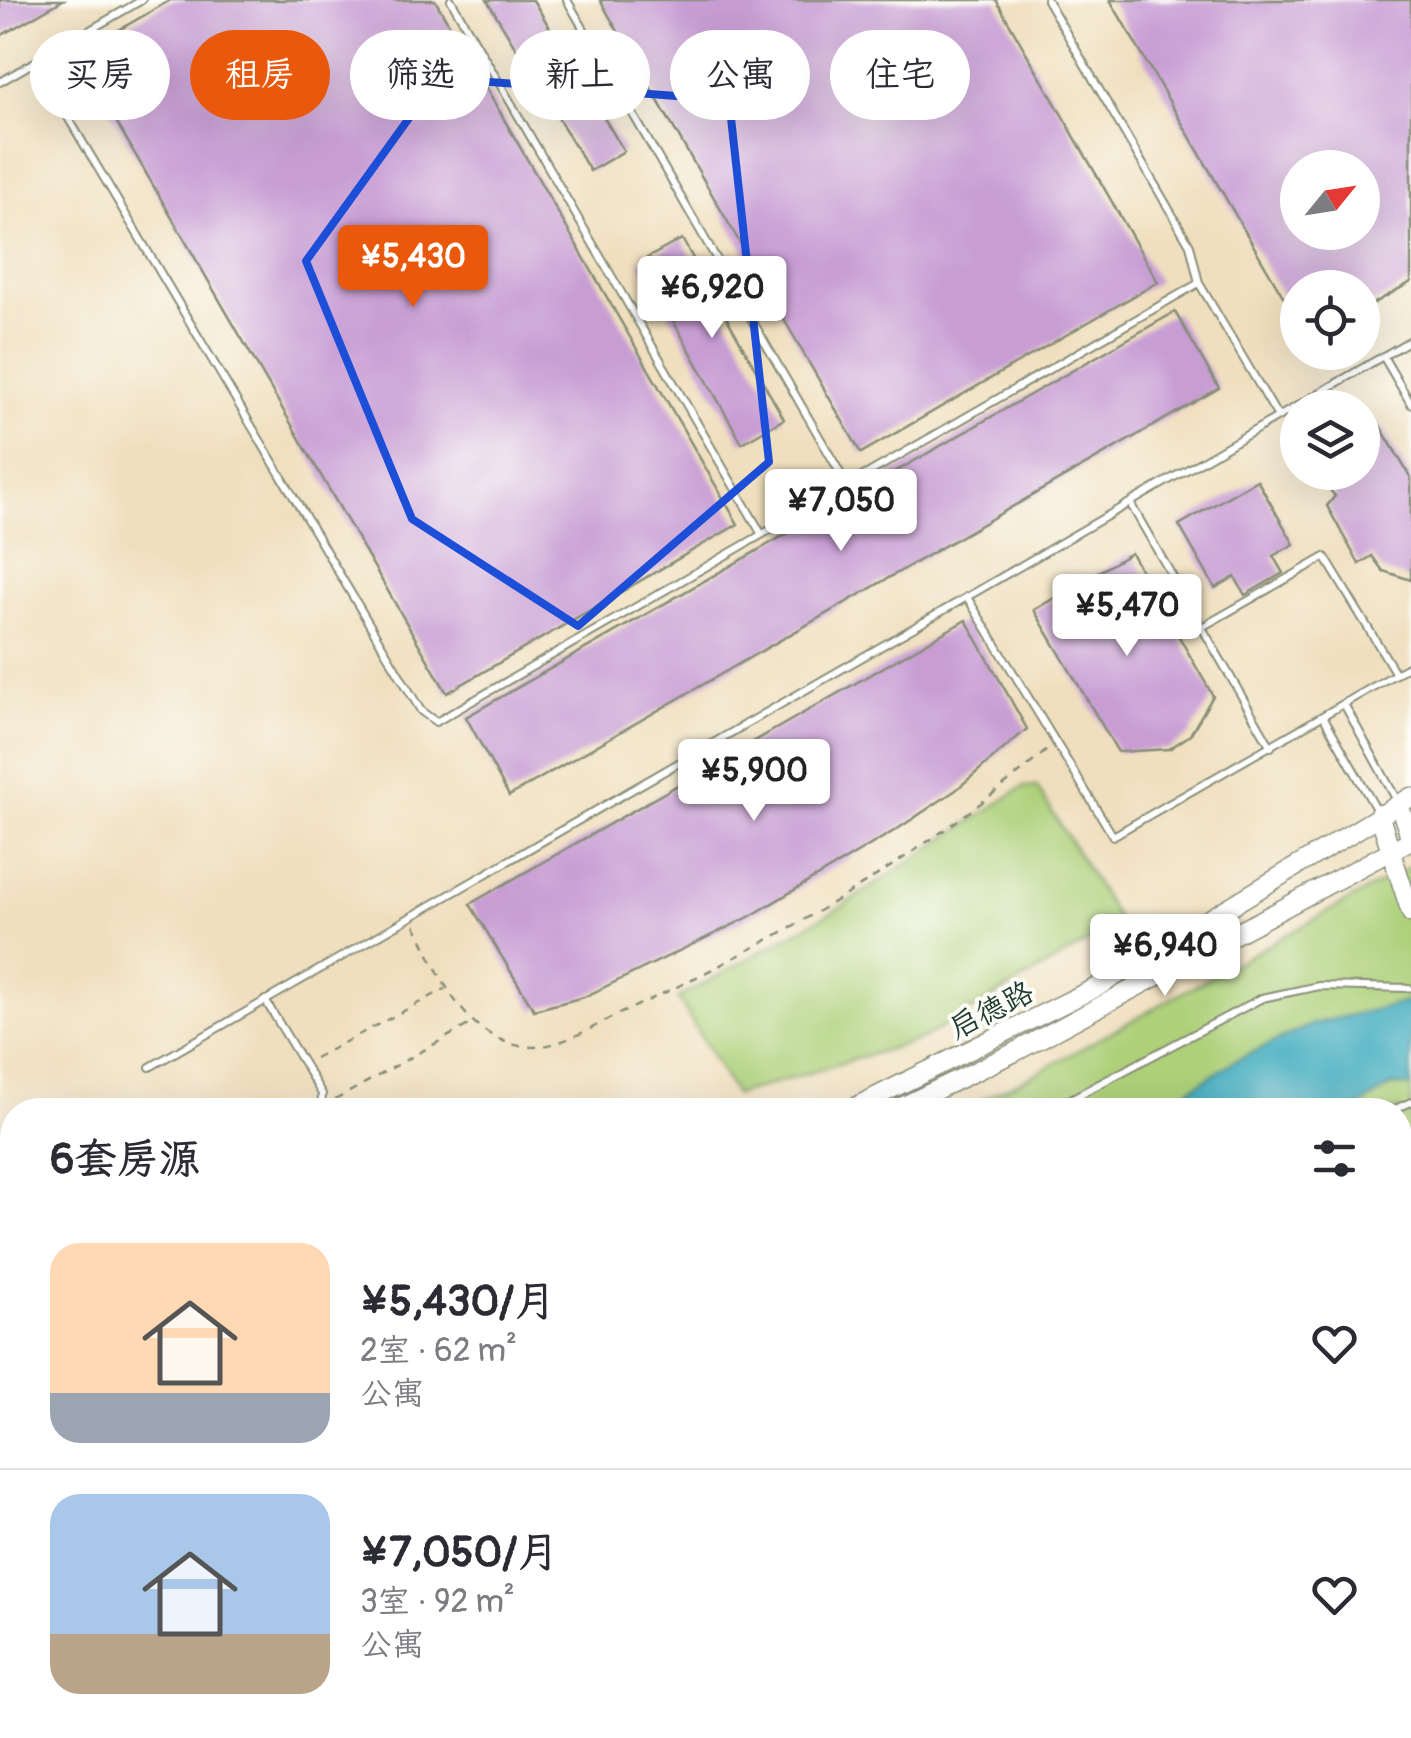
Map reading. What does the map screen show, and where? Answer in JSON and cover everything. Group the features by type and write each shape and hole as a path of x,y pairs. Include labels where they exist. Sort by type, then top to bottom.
{"main road":[{"name":"启德路","path":"873,1098 1097,987 1405,800"},
{"path":"1405,800 1411,840"},
{"path":"1379,814 1411,913"},
{"name":"启德路","path":"920,1098 1013,1054 1411,840"}],"lane":[{"path":"90,30 142,0"},
{"path":"451,0 761,533"},
{"path":"567,0 846,483"},
{"path":"1047,0 1190,245 1199,283 1278,417"},
{"path":"0,82 30,65"},
{"path":"70,120 428,718 442,719 1199,283"},
{"path":"150,1067 1411,340"},
{"path":"1384,356 1411,404"},
{"path":"1130,503 1271,746"},
{"path":"1202,627 1326,557 1396,674"},
{"path":"967,597 1112,836 1411,665"},
{"path":"1344,704 1405,800"},
{"path":"1324,716 1379,814"},
{"path":"1073,1098 1262,998 1318,986 1409,988"},
{"path":"265,1000 322,1098"}],"path":[{"path":"411,916 446,988 473,1022 500,1040 538,1047 683,985 887,870 969,814 1056,743"},
{"path":"304,1064 446,988"},
{"path":"340,1098 473,1022"}],"highlighted area":[{"path":"438,78 729,100 769,462 578,626 412,519 306,261"}],"green space":[{"path":"1023,787 1037,787 1120,923 922,1039 735,1095 678,998 846,904"},
{"path":"1411,866 1411,1098 985,1098"}],"water":[{"path":"1411,1001 1411,1086 1391,1086 1372,1098 1175,1098 1236,1060 1313,1024"}],"building":[{"path":"0,0 63,0 0,36"},
{"path":"171,0 435,0 452,30 350,30 350,120 490,120 490,95 738,524 447,693 115,120 170,120 170,30 119,30"},
{"path":"487,0 533,0 551,30 510,30 510,38"},
{"path":"600,0 996,0 1158,282 861,453 650,87 650,30 617,30"},
{"path":"1110,0 1411,0 1411,282 1380,300 1380,270 1280,270 1280,291"},
{"path":"559,120 605,120 624,151 590,171"},
{"path":"682,239 784,419 742,443 640,262"},
{"path":"1175,312 1219,388 509,796 466,717"},
{"path":"1380,426 1411,478 1411,580 1383,571 1372,556 1359,564 1327,506 1335,496 1330,490 1380,490"},
{"path":"1257,480 1294,544 1273,556 1283,573 1245,595 1235,577 1215,588 1179,525"},
{"path":"1131,553 1213,696 1190,735 1169,749 1118,752 1034,610"},
{"path":"966,620 1027,729 956,790 749,917 584,997 534,1010 470,904"}]}
